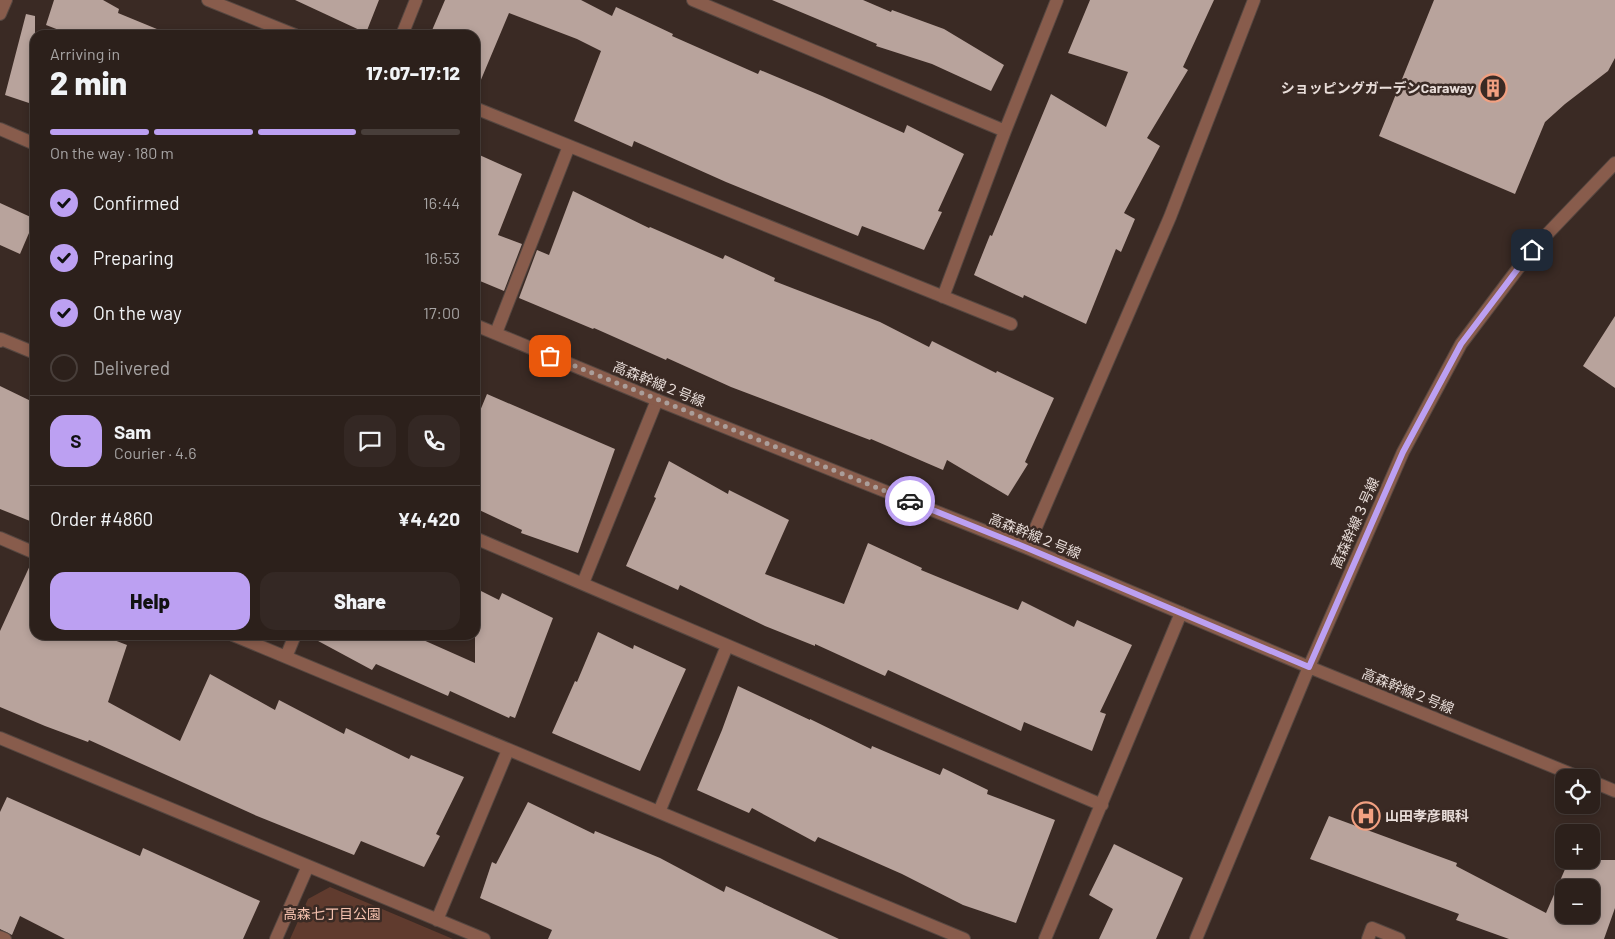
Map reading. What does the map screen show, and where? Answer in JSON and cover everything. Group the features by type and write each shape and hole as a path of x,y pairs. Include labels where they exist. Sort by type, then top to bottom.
{"street":[{"path":"0,14 6,0"},
{"path":"404,30 416,0"},
{"path":"693,0 1005,131"},
{"path":"943,297 1005,131 1057,0"},
{"path":"1027,548 1170,217 1254,0"},
{"path":"215,1 283,30"},
{"path":"480,110 1011,324"},
{"path":"0,129 30,142"},
{"path":"496,333 569,146"},
{"name":"高森幹線３号線","path":"1196,939 1309,667 1403,452 1461,344 1532,250 1615,163"},
{"name":"高森幹線２号線","path":"480,327 1027,548 1181,614 1559,769"},
{"path":"0,341 1,339 30,351"},
{"path":"583,583 658,400"},
{"path":"0,538 30,551"},
{"path":"480,540 1102,805"},
{"path":"1045,939 1181,614"},
{"path":"245,640 964,939"},
{"path":"286,657 293,640"},
{"path":"659,812 727,646"},
{"path":"0,738 484,939"},
{"path":"437,920 508,750"},
{"path":"1600,785 1615,791"},
{"path":"276,939 308,866"},
{"path":"1368,939 1372,928 1399,939"},
{"path":"0,937 5,939"}],"green space":[{"name":"高森七丁目公園","path":"330,887 453,939 290,939 308,899"}],"building":[{"path":"54,0 103,0 119,9 118,13 159,30 59,30 46,25"},
{"path":"295,0 379,0 367,30 360,30"},
{"path":"445,0 581,0 612,16 616,7 673,34 672,36 758,74 760,70 904,133 907,125 964,154 938,211 942,212 924,250 862,226 858,236 726,182 634,141 632,147 574,121 601,51 577,39 509,13 480,82 480,30 432,30"},
{"path":"772,0 863,0 891,12 892,10 944,29 1004,65 991,91 932,64 876,46 877,44"},
{"path":"1090,0 1214,0 1183,67 1188,70 1147,138 1160,146 1124,213 1135,219 1121,252 1116,249 1086,324 1024,295 1023,298 974,275 1051,94 1106,127 1128,72 1068,53"},
{"name":"ショッピングガーデンCaraway","path":"1434,0 1615,0 1615,58 1608,71 1545,122 1515,194 1379,136"},
{"path":"26,14 35,16 35,30 30,30 30,103 5,95"},
{"path":"480,155 522,174 498,235 522,244 504,291 480,281"},
{"path":"573,191 649,228 723,259 725,255 775,278 774,281 880,322 929,347 932,341 996,373 997,371 1054,398 1025,462 1028,464 1008,496 947,460 943,470 871,439 731,387 667,358 666,360 594,328 519,298 537,250 549,255"},
{"path":"0,203 30,217 30,231 20,254 0,245"},
{"path":"1615,316 1615,388 1583,366"},
{"path":"0,386 30,401 30,521 0,509"},
{"path":"487,394 615,449 578,553 521,533 522,530 480,510 480,411"},
{"path":"669,461 728,494 729,490 789,520 765,574 844,604 868,543 922,568 921,570 1018,610 1022,601 1074,627 1077,620 1132,645 1100,712 1106,714 1092,751 1024,722 1021,731 888,670 885,676 815,644 815,646 765,626 680,585 678,590 626,566 656,498 654,497"},
{"path":"30,565 30,640 114,640 127,645 108,702 180,741 210,674 275,710 279,700 344,734 346,728 409,759 411,755 464,777 436,834 440,836 424,867 361,841 354,855 257,816 89,740 88,742 0,707 0,631"},
{"path":"480,590 499,600 502,593 553,618 515,718 510,716 509,718 450,691 448,696 376,664 372,670 316,640 423,640 475,663 475,640 480,640"},
{"path":"598,632 633,649 634,645 686,669 640,771 552,733 575,681 577,682"},
{"path":"738,686 871,749 872,746 940,775 943,768 988,790 987,794 1055,820 1016,923 963,905 902,874 818,837 815,842 752,808 749,813 697,790"},
{"path":"7,797 140,856 143,848 260,901 243,939 65,939 20,916 12,935 0,929 0,812"},
{"path":"528,802 594,834 595,831 660,858 724,892 726,886 839,939 548,939 552,930 480,898 492,862 496,864"},
{"path":"1329,816 1457,863 1456,866 1546,913 1555,892 1555,924 1600,924 1600,879 1561,879 1565,869 1600,869 1600,860 1615,860 1615,908 1604,939 1509,939 1456,920 1459,914 1310,859"},
{"path":"1114,844 1183,878 1156,939 1099,939 1113,909 1089,895"}],"way so far":[{"path":"550,356 910,501"}],"place":[{"name":"ショッピングガーデンCaraway","path":"1493,88"},
{"name":"山田孝彦眼科","path":"1366,816"}],"route":[{"path":"910,501 1027,548 1309,667 1403,452 1461,344 1532,250"}]}
